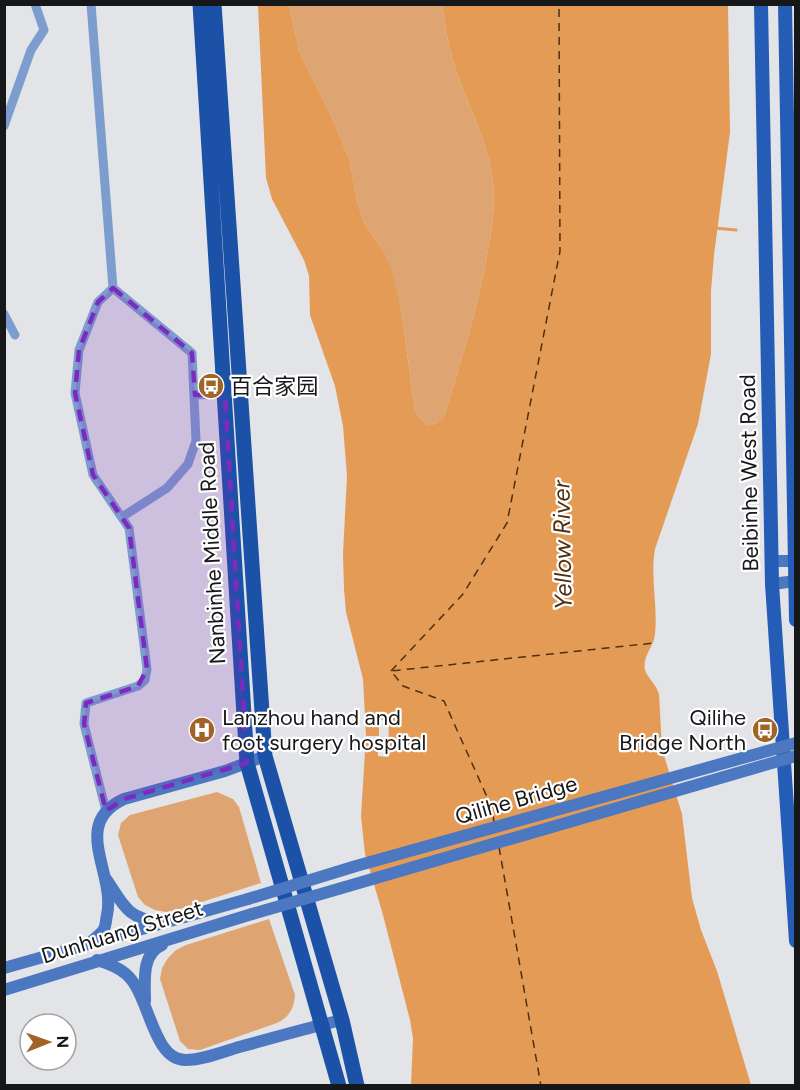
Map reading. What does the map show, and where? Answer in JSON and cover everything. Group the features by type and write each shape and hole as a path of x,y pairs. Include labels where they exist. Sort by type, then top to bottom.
{"highway":[{"name":"Nanbinhe Middle Road","path":"200,4 247,763 339,1086"},
{"name":"Nanbinhe Middle Road","path":"214,4 265,756 342,1020 357,1086"}],"main road":[{"name":"Beibinhe West Road","path":"761,4 772,584 794,895 795,941"},
{"name":"Beibinhe West Road","path":"785,4 795,621"},
{"path":"772,561 795,561"},
{"path":"772,584 795,582"},
{"name":"Qilihe Bridge","path":"248,899 356,866 795,743"},
{"path":"91,942 104,929 109,908 96,830 106,811 124,799 265,756"},
{"name":"Qilihe Bridge","path":"252,914 795,756"},
{"path":"105,878 132,916 146,921 167,921"},
{"name":"Dunhuang Street","path":"4,968 248,899"},
{"name":"Dunhuang Street","path":"4,990 252,914"},
{"path":"145,1003 145,967 155,948 180,937"},
{"path":"97,960 108,963 127,974 145,1003 160,1046 170,1055 184,1061 342,1020"}],"street":[{"path":"4,126 31,50 44,30 35,4"},
{"path":"91,4 113,288 192,353 195,395 196,441 188,464 167,488 122,517"},
{"path":"106,811 84,724 86,703 138,686 145,680 147,669 129,528 93,475 75,393 79,350 98,302 113,288"},
{"path":"4,314 15,335"},
{"path":"195,395 225,394"}],"highlighted area":[{"path":"113,288 192,353 195,395 225,394 247,763 124,799 106,811 84,724 86,703 138,686 147,669 129,528 93,475 75,393 79,350 98,302"}],"shaded area":[{"path":"289,5 442,5 455,67 482,137 489,162 494,208 486,261 467,339 444,416 435,424 428,425 415,411 401,308 381,247 365,225 358,204 349,158 330,113 299,51"},
{"path":"217,792 233,799 239,807 261,883 177,910 166,912 145,905 138,897 118,835 121,823 130,815"},
{"path":"269,919 295,995 290,1012 277,1023 200,1050 188,1049 180,1041 160,979 162,968 168,958 176,950 186,945"}],"water":[{"name":"Yellow River","path":"258,5 289,5 299,51 330,113 349,158 358,204 365,225 381,247 390,266 401,308 415,411 425,423 431,425 444,416 467,339 486,261 494,208 489,162 482,137 455,67 442,5 728,5 730,132 714,255 711,291 711,354 698,424 655,549 653,570 655,634 647,656 645,670 659,694 662,749 682,814 692,898 701,930 717,971 751,1085 411,1085 413,1038 410,1020 365,854 361,816 366,736 363,679 346,612 344,589 343,554 347,476 343,426 335,386 310,315 309,276 304,260 272,199 266,178"}],"pier":[{"path":"379,720 389,720 388,757 378,756 378,740 366,739 366,736 379,736"}],"waterway":[{"path":"714,228 736,230"}],"ferry route":[{"path":"391,671 463,594 507,523 560,251 559,4"},
{"path":"494,822 492,808 444,701 403,686 391,671 654,643"},
{"path":"499,847 541,1086"}],"place":[{"name":"百合家园","path":"211,386"},
{"name":"Lanzhou hand and foot surgery hospital","path":"202,730"},
{"name":"Qilihe Bridge North","path":"765,730"}]}
